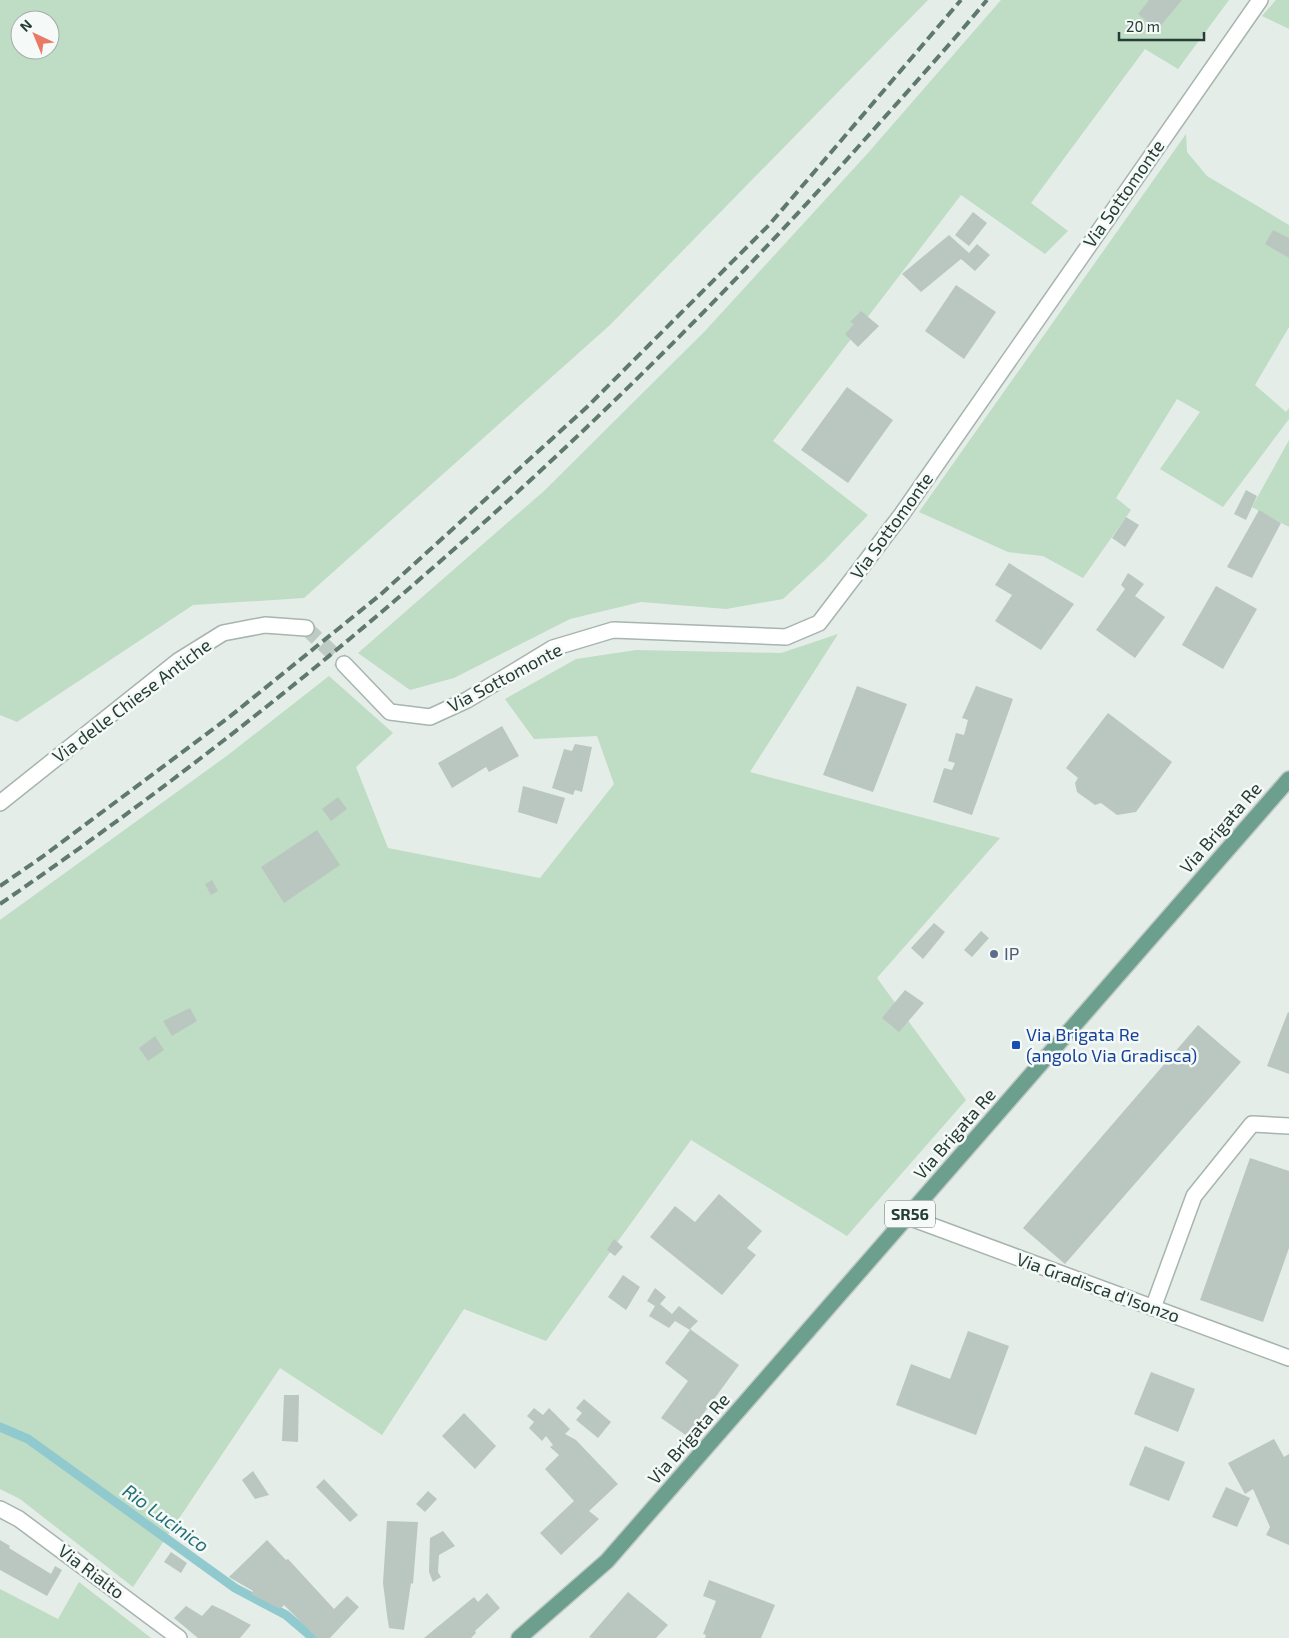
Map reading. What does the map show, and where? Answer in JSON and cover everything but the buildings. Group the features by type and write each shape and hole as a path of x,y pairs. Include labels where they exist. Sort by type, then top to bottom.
{"main road":[{"name":"Via Brigata Re","path":"519,1638 607,1561 1289,778"}],"street":[{"name":"Via Sottomonte","path":"344,664 390,712 430,717 467,700 554,648 612,630 786,637 819,623 908,506 1260,0"},
{"name":"Via delle Chiese Antiche","path":"0,803 178,661 223,633 265,625 306,628"},
{"path":"1153,1308 1194,1196 1252,1124 1289,1126"},
{"name":"Via Gradisca d'Isonzo","path":"908,1217 938,1230 1289,1358"},
{"name":"Via Rialto","path":"0,1509 19,1519 179,1638"}],"green space":[{"path":"0,0 928,0 610,325 304,598 193,605 17,722 0,715"},
{"path":"1001,0 1229,0 1178,69 1145,49 1031,203 1068,231 1045,254 961,195 773,441 868,515 825,560 783,599 726,609 641,602 570,619 454,678 410,690 358,653 544,491 705,331 868,153"},
{"path":"1276,0 1289,0 1289,29 1262,16"},
{"path":"1186,134 1187,152 1207,176 1289,225 1289,327 1255,385 1286,412 1289,408 1289,419 1223,507 1160,469 1200,412 1177,399 1116,498 1131,510 1083,578 1043,556 1008,552 919,512"},
{"path":"1289,440 1289,527 1252,507"},
{"path":"838,634 750,772 1000,838 877,978 966,1100 847,1236 691,1140 546,1341 464,1309 382,1435 280,1368 133,1587 20,1499 0,1489 0,920 228,755 329,676 393,733 356,767 388,848 540,878 614,784 597,736 534,739 505,699 576,659 636,650 781,653"},
{"path":"79,1582 151,1638 0,1638 0,1589 58,1619"}],"waterway":[{"name":"Rio Lucinico","path":"0,1427 28,1439 235,1588 286,1615 313,1638"}],"tunnel":[{"path":"306,628 344,664"}],"railway":[{"path":"0,886 42,857 228,718 380,595 587,407 769,225 961,0"},
{"path":"0,904 118,820 234,732 347,641 457,547 564,449 668,348 769,244 867,137 987,0"}],"place":[{"name":"IP","path":"994,954"},
{"name":"Via Brigata Re (angolo Via Gradisca)","path":"1016,1045"}]}
